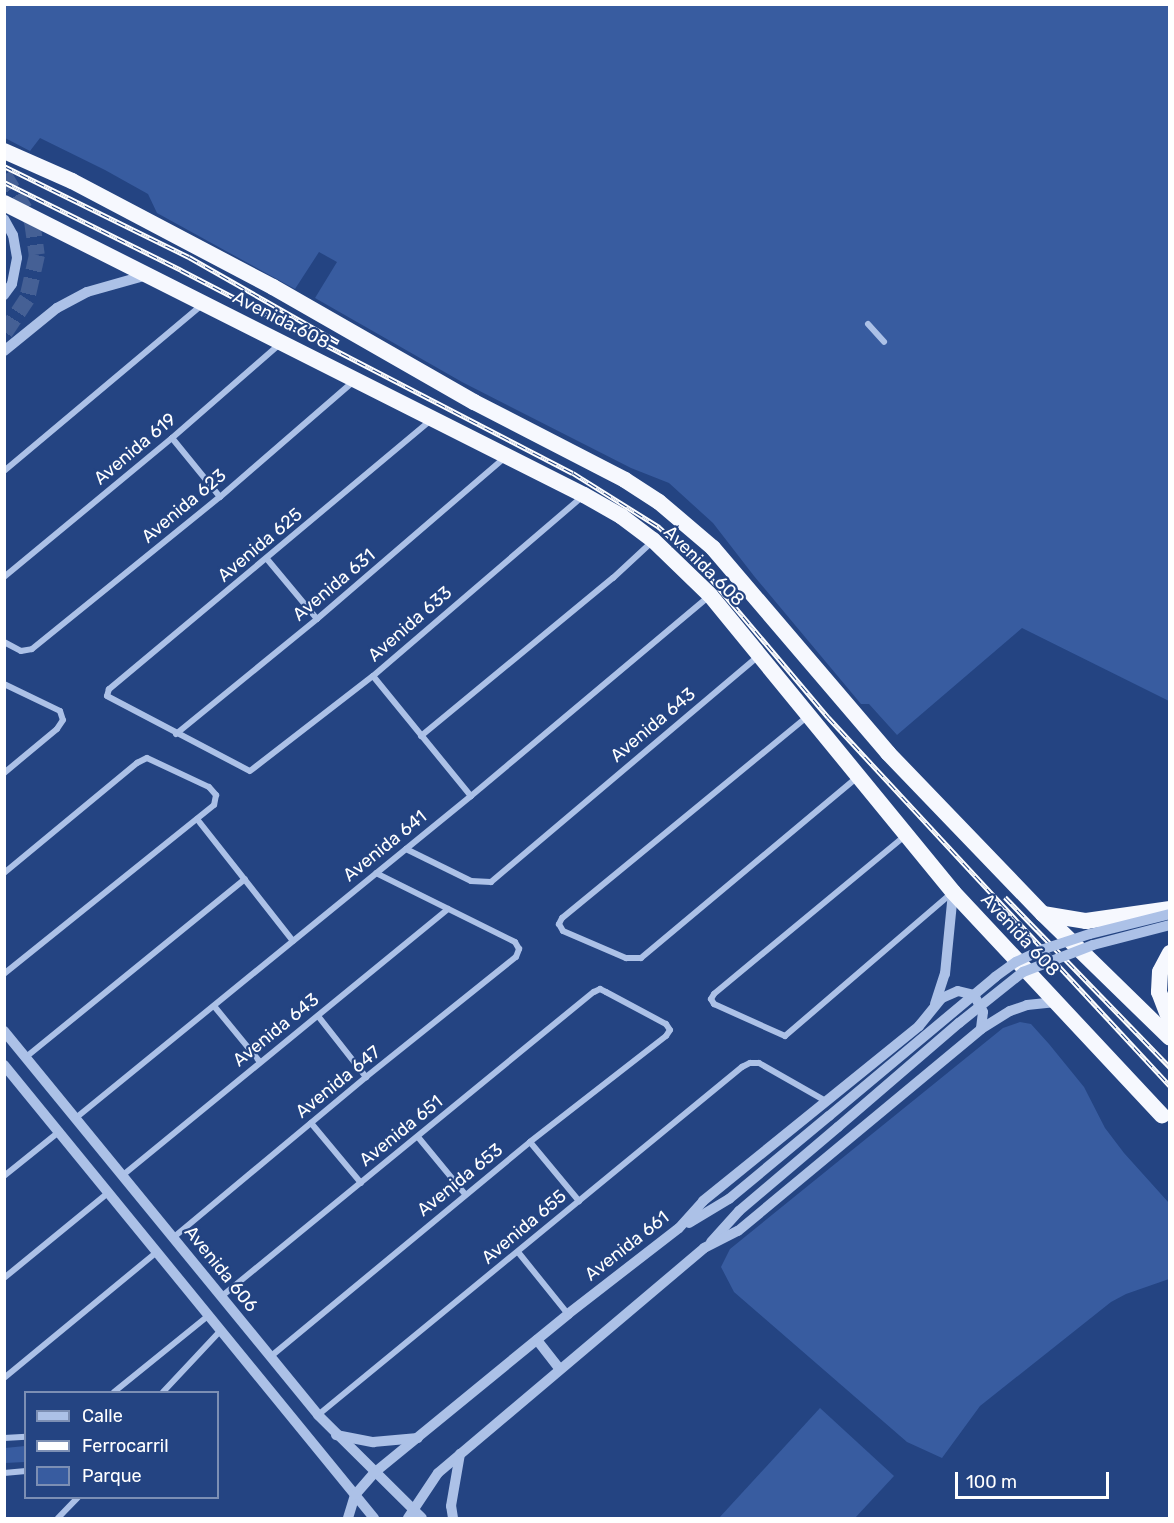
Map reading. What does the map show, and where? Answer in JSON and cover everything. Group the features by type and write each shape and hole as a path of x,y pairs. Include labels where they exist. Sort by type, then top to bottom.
{"highway":[{"name":"Avenida 608","path":"4,151 72,181 273,287 474,402 625,480 659,502 713,548 888,753 1043,914 1170,1038"},
{"name":"Avenida 608","path":"4,202 584,495 621,516 653,540 710,595 953,892 1166,1119"},
{"path":"1043,914 1086,921 1170,909"},
{"path":"1170,953 1160,972 1159,992 1170,1020"}],"street":[{"path":"4,219 13,235 17,258 14,278 4,295"},
{"path":"4,351 57,308 87,292 148,275"},
{"path":"4,471 205,303"},
{"path":"868,324 884,342"},
{"name":"Avenida 619","path":"4,577 172,438 283,342"},
{"name":"Avenida 623","path":"4,642 28,652 220,497 356,379"},
{"name":"Avenida 625","path":"176,734 107,696 109,689 434,418"},
{"path":"172,438 220,497"},
{"name":"Avenida 631","path":"176,734 480,481 507,455"},
{"name":"Avenida 633","path":"176,734 250,771 373,676 584,495"},
{"path":"421,736 612,578 653,540"},
{"path":"267,559 316,619"},
{"name":"Avenida 641","path":"77,1117 471,796 710,595"},
{"name":"Avenida 643","path":"406,849 471,881 491,882 759,655"},
{"path":"373,676 471,796"},
{"path":"4,684 60,711 63,720 57,729 4,772"},
{"path":"809,715 562,918 559,924 563,931 634,960 641,958 859,776"},
{"path":"4,873 137,763 147,758 209,787 216,795 214,805 4,974"},
{"path":"197,819 293,941"},
{"path":"907,834 714,994 711,999 714,1004 778,1035 785,1036 953,892"},
{"path":"376,873 448,909"},
{"path":"26,1057 245,879"},
{"path":"935,1004 945,974 953,892"},
{"name":"Avenida 643","path":"123,1175 448,909"},
{"name":"Avenida 647","path":"174,1237 366,1077 516,957 519,949 514,942 448,909"},
{"path":"679,1228 729,1199 995,977 1016,962 1044,949 1090,934 1170,914"},
{"path":"411,1514 438,1473 460,1453 704,1248 739,1211 1003,986 1023,972 1093,945 1170,925"},
{"name":"Avenida 651","path":"222,1296 600,989 666,1024 670,1030"},
{"path":"935,1004 952,992 969,993 981,1005 983,1018 981,1029"},
{"path":"704,1248 738,1231 981,1029 1010,1011 1027,1005 1056,1002"},
{"name":"Avenida 661","path":"348,1518 355,1494 374,1473 568,1314 679,1228 703,1202 919,1026 935,1004"},
{"path":"214,1006 260,1062"},
{"path":"318,1016 366,1077"},
{"name":"Avenida 653","path":"271,1356 465,1194 666,1036 670,1030"},
{"name":"Avenida 606","path":"4,1031 77,1117 318,1415 411,1514 422,1518"},
{"name":"Avenida 655","path":"318,1415 750,1062 759,1063 826,1101"},
{"path":"6,1070 60,1131 374,1518"},
{"path":"311,1123 361,1183"},
{"path":"4,1176 60,1131"},
{"path":"418,1137 465,1194"},
{"path":"530,1142 579,1201"},
{"path":"4,1278 109,1192"},
{"path":"4,1377 158,1252"},
{"path":"518,1252 568,1314"},
{"path":"186,1287 204,1273"},
{"path":"115,1391 209,1315"},
{"path":"164,1391 221,1330"},
{"path":"537,1340 560,1369"},
{"path":"336,1435 373,1442 419,1438"},
{"path":"4,1438 24,1437"},
{"path":"453,1518 451,1506 460,1453"},
{"path":"4,1473 24,1471"},
{"path":"58,1518 75,1499"}],"green space":[{"path":"4,5 1169,5 1169,701 1022,628 897,735 869,704 861,704 754,576 713,523 669,483 631,468 462,382 315,298 337,262 319,252 295,289 157,213 148,194 105,170 40,138 30,151 5,138"},
{"path":"1020,1022 1031,1024 1049,1044 1084,1087 1105,1128 1169,1203 1169,1279 1126,1294 1111,1302 980,1406 942,1458 907,1442 734,1292 721,1267 730,1249 1003,1028"},
{"path":"820,1408 894,1476 855,1518 719,1518"},
{"path":"24,1446 24,1462 5,1463 5,1448"}],"tunnel":[{"path":"4,175 32,221 37,255 27,299 4,334"}],"railway":[{"path":"4,166 189,257 338,342"},
{"path":"4,182 181,270 573,473 659,527 697,562 828,717 1170,1086"},
{"path":"1005,897 1170,1067"}]}
